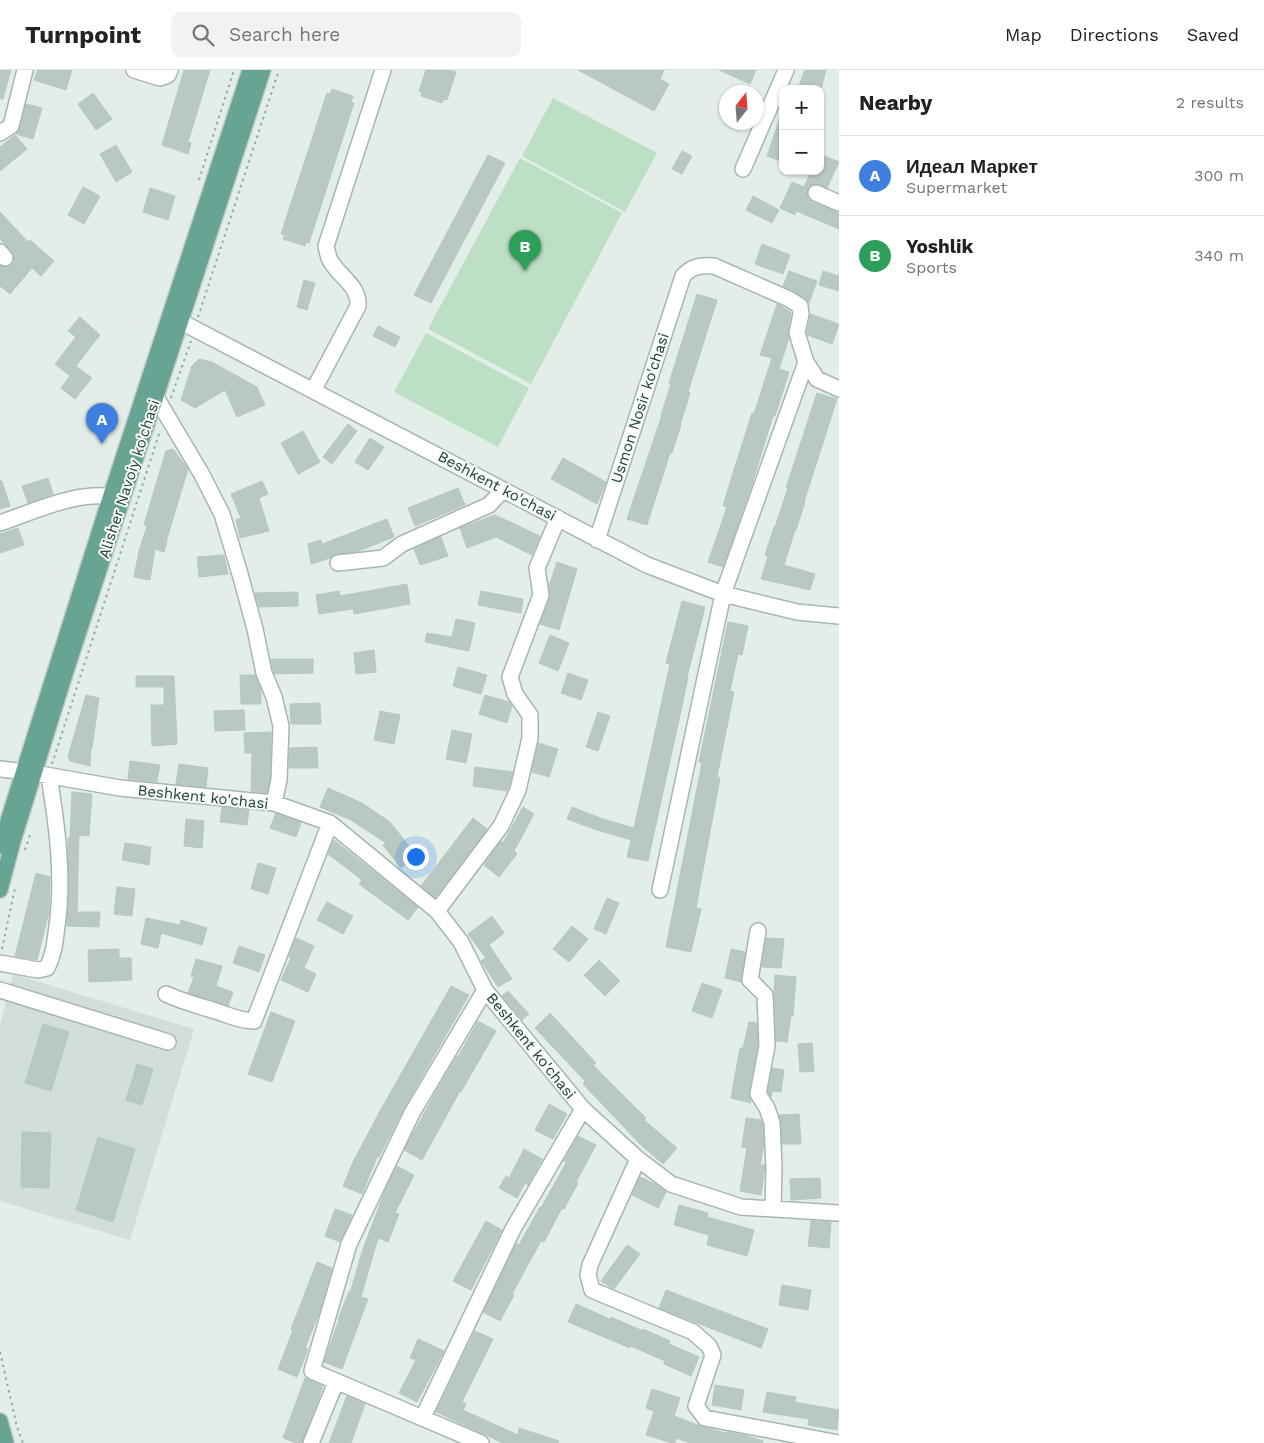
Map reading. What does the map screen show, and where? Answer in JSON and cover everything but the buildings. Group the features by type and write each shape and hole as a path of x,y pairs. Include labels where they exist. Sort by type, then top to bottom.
{"main road":[{"name":"Alisher Navoiy ko'chasi","path":"117,497 156,397 175,318 250,70"},
{"name":"Alisher Navoiy ko'chasi","path":"0,890 13,841 117,497 148,384 175,318 263,70"},
{"name":"Alisher Navoiy ko'chasi","path":"0,846 35,773"},
{"path":"0,1421 6,1443"}],"street":[{"path":"0,132 11,126 25,70"},
{"path":"134,70 160,78 168,75 170,70"},
{"path":"314,390 358,306 359,300 354,289 330,260 326,246 383,70"},
{"path":"743,169 786,70"},
{"path":"816,193 839,203"},
{"name":"Usmon Nosir ko'chasi","path":"597,540 684,276 690,269 701,265 714,266 789,299 800,306 801,314 797,332 806,362"},
{"name":"Beshkent ko'chasi","path":"175,318 647,565 724,594 797,612 839,616"},
{"path":"806,362 817,380 839,389"},
{"path":"660,890 724,594 806,362"},
{"path":"148,384 201,473 222,514 255,629 264,673 274,697 281,726 279,780 274,803"},
{"path":"338,563 383,558 402,544 490,505 503,490"},
{"path":"0,523 80,496 117,497"},
{"path":"437,911 500,826 518,790 530,738 530,715 515,694 510,677 529,631 541,595 537,568 558,518"},
{"name":"Beshkent ko'chasi","path":"0,769 35,773 120,788 274,803 330,823 437,911 462,942 485,990 583,1109 638,1159 671,1184 741,1207 839,1213"},
{"path":"0,963 38,970 47,968 54,949 59,913 60,869 56,825 35,773"},
{"path":"166,994 182,1002 213,1010 242,1021 254,1021 330,823"},
{"path":"758,930 750,980 765,995 767,1046 758,1094 767,1108 772,1123 773,1209"},
{"path":"0,990 168,1042"},
{"path":"481,1443 312,1371 349,1244 412,1113 485,990"},
{"path":"423,1417 514,1229 583,1109"},
{"path":"638,1159 590,1265 588,1275 592,1290 693,1332 709,1346 713,1355 696,1406 705,1418 832,1443"},
{"path":"311,1443 336,1382"}],"path":[{"path":"35,773 166,413 279,70"},
{"path":"25,852 30,834"},
{"path":"0,957 16,887"},
{"path":"0,1352 17,1427 23,1443"}],"shaded area":[{"path":"13,974 194,1029 130,1240 0,1201 0,1025"}],"green space":[{"path":"553,98 657,153 625,212 522,156"},
{"path":"520,158 622,213 531,384 428,329"},
{"path":"426,333 529,388 498,447 394,392"}],"place":[{"name":"Yoshlik","path":"525,271"},
{"name":"Идеал Маркет","path":"102,444"}]}
